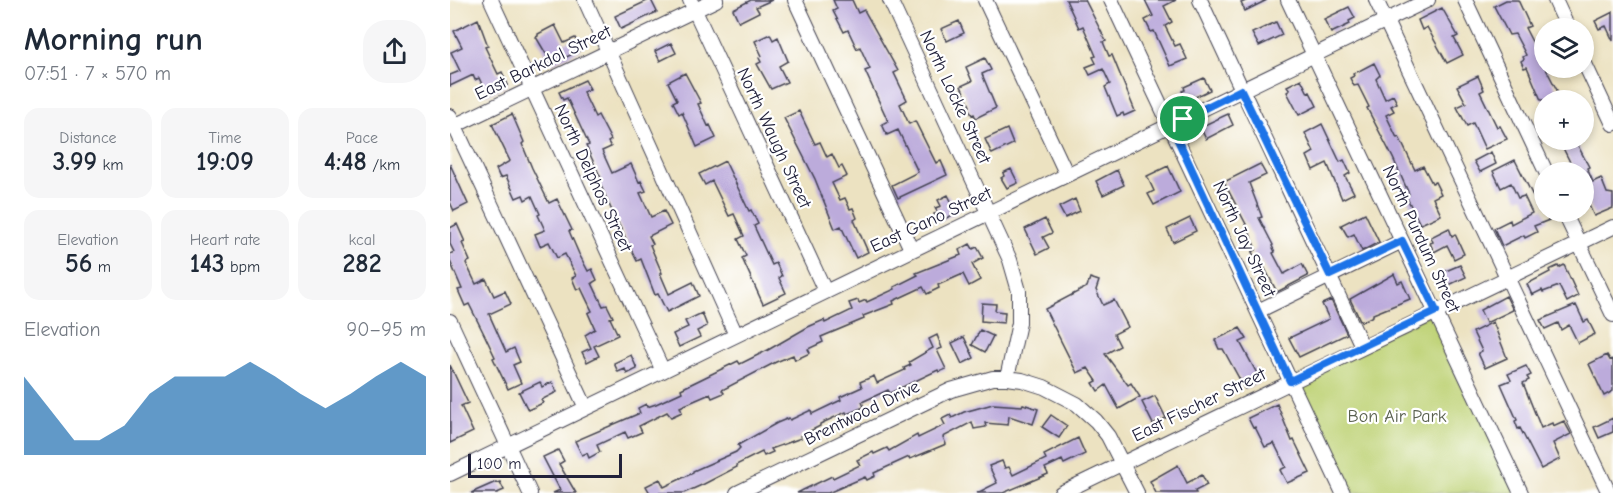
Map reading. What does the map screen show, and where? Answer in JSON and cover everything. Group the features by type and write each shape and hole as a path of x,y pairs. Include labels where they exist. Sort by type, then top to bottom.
{"street":[{"name":"North Delphos Street","path":"491,0 663,371"},
{"path":"585,0 736,335"},
{"name":"East Barkdol Street","path":"452,123 609,52 692,5 716,0"},
{"path":"795,0 911,249"},
{"name":"North Locke Street","path":"890,0 1010,260 1019,291 1019,323 1007,378"},
{"path":"985,0 1067,175"},
{"name":"North Jay Street","path":"1111,0 1343,493"},
{"path":"1200,0 1362,346"},
{"name":"North Purdum Street","path":"1288,0 1521,493"},
{"path":"1376,0 1609,493"},
{"name":"East Gano Street","path":"450,474 1428,0"},
{"path":"1465,0 1541,162"},
{"path":"1555,0 1563,18"},
{"name":"North Waugh Street","path":"692,5 825,291"},
{"path":"1591,78 1613,124"},
{"path":"452,123 586,408"},
{"path":"1569,222 1613,315"},
{"name":"East Fischer Street","path":"1061,493 1613,227"},
{"path":"1258,311 1402,241"},
{"path":"450,321 530,493"},
{"name":"Brentwood Drive","path":"737,493 951,390 993,378 1007,378"},
{"path":"1007,378 1044,387 1077,404 1096,421 1108,436 1137,493"}],"green space":[{"name":"Bon Air Park","path":"1436,311 1521,493 1343,493 1290,381"}],"building":[{"path":"649,0 657,12 621,29 615,16"},
{"path":"751,0 772,0 756,7 759,12 739,22 733,9"},
{"path":"833,0 852,0 858,13 864,10 898,71 894,73 907,100 900,104 909,124 915,121 936,163 941,161 947,175 898,198 892,185 918,172 898,130 887,135 882,124 888,121 865,71 870,69 860,47 857,49 848,30 844,32 833,11 837,9"},
{"path":"1066,0 1085,0 1106,41 1103,42 1109,56 1112,55 1135,111 1124,116 1123,113 1117,116 1105,87 1110,84 1103,69 1090,75 1086,67 1096,63 1093,57 1096,56 1083,26 1079,28"},
{"path":"1145,0 1176,0 1164,6 1172,22 1165,26 1175,46 1180,44 1187,59 1170,66 1154,31 1151,32 1145,20 1153,16"},
{"path":"1248,0 1267,0 1245,11 1241,3"},
{"path":"1506,0 1518,0 1530,26 1525,28 1534,46 1534,78 1551,78 1557,90 1537,90 1527,67 1524,68 1521,61 1526,55 1515,34 1509,35 1494,6"},
{"path":"1349,7 1355,18 1349,21 1350,24 1331,33 1324,19"},
{"path":"1442,8 1458,36 1454,38 1463,55 1447,63 1427,27 1422,30 1418,20"},
{"path":"1613,12 1613,41 1606,26 1599,29 1595,21"},
{"path":"478,19 488,46 485,47 498,74 502,72 508,85 487,95 479,78 475,80 473,75 450,86 450,75 460,71 451,52 462,47 454,31"},
{"path":"959,21 964,33 947,41 941,29"},
{"path":"1276,22 1282,35 1259,46 1252,33"},
{"path":"555,25 564,43 575,38 581,50 552,64 536,37"},
{"path":"770,34 773,40 778,37 788,61 779,66 787,82 771,89 757,64 761,62 759,58 762,56 755,41"},
{"path":"671,43 676,53 660,61 655,51"},
{"path":"985,58 991,70 982,74 996,108 976,118 968,107 970,106 961,86 972,81 966,67"},
{"path":"1374,63 1380,75 1376,79 1385,99 1393,95 1397,103 1391,106 1394,111 1386,115 1397,138 1399,137 1415,170 1423,166 1441,194 1433,198 1441,215 1420,224 1406,196 1409,194 1393,158 1367,108 1369,107 1358,85 1354,86 1350,78 1354,76 1353,74"},
{"path":"685,73 701,103 698,104 708,126 710,125 716,138 697,147 682,112 679,114 673,102 677,100 668,82"},
{"path":"1478,76 1484,90 1480,92 1497,127 1500,126 1507,139 1485,149 1473,123 1467,126 1457,107 1466,103 1457,86"},
{"path":"1204,78 1210,90 1187,101 1182,91 1185,90 1184,87"},
{"path":"1301,79 1317,106 1299,115 1287,92 1290,90 1287,86"},
{"path":"585,80 590,89 583,92 595,117 598,115 611,140 608,142 611,147 602,151 612,173 631,164 646,191 640,193 651,217 664,211 671,225 649,236 653,244 650,245 669,294 693,282 699,296 667,312 658,294 655,295 641,259 637,261 612,211 598,179 601,178 586,146 589,145 567,98 563,100 559,92"},
{"path":"799,111 815,144 820,142 827,157 832,154 839,168 842,166 847,176 832,183 840,200 845,198 850,209 853,208 857,218 854,220 868,252 856,258 841,226 835,229 815,179 784,118"},
{"path":"512,114 524,142 522,144 549,203 557,199 572,230 569,231 579,254 588,271 592,269 597,280 592,283 603,306 607,305 613,317 610,318 618,335 594,346 599,356 587,362 582,352 591,348 585,335 595,329 588,313 592,311 581,288 577,290 572,278 576,276 565,254 557,258 549,242 540,246 535,234 545,230 532,196 525,200 523,195 516,198 506,176 500,178 496,169 510,161 492,124"},
{"path":"1228,114 1233,125 1206,139 1200,127"},
{"path":"1322,124 1340,162 1344,160 1350,173 1345,176 1354,193 1342,199 1327,163 1313,170 1307,156 1314,152 1305,133"},
{"path":"1007,129 1013,144 992,154 985,139"},
{"path":"1564,150 1580,150 1586,162 1570,162"},
{"path":"1491,152 1496,164 1480,172 1474,161"},
{"path":"1515,160 1534,198 1534,222 1544,222 1534,226 1537,232 1525,238 1524,235 1502,246 1494,228 1510,220 1511,224 1532,213 1524,196 1518,198 1511,183 1501,188 1493,171"},
{"path":"725,161 749,211 751,210 758,224 754,226 772,265 776,263 782,276 779,278 786,293 763,304 742,258 746,256 738,239 744,236 734,214 729,216 712,181 705,185 699,174"},
{"path":"450,164 468,204 454,211 450,202"},
{"path":"1260,164 1266,175 1249,183 1262,217 1259,218 1273,245 1275,252 1273,253 1284,274 1302,264 1308,276 1277,292 1260,259 1257,261 1252,252 1256,250 1248,228 1224,182"},
{"path":"1168,166 1180,192 1154,205 1148,194 1154,191 1147,176"},
{"path":"1011,169 1018,183 1007,188 1001,178 1004,176 1003,173"},
{"path":"1117,170 1124,185 1103,195 1096,181"},
{"path":"1601,178 1607,193 1613,194 1613,208 1594,216 1594,182"},
{"path":"948,195 957,213 938,222 934,214 938,213 935,208 941,206 938,200"},
{"path":"1075,199 1080,211 1065,218 1059,207"},
{"path":"1365,213 1379,242 1362,251 1354,234 1348,237 1341,225"},
{"path":"1190,218 1196,231 1173,242 1167,229"},
{"path":"1045,219 1052,233 1043,237 1049,248 1037,254 1025,229"},
{"path":"457,224 470,261 466,263 476,284 486,279 494,296 505,291 511,304 489,314 506,352 514,348 520,362 513,365 521,383 508,389 469,304 465,306 458,290 462,289 450,261 450,254 454,252 450,244 450,228"},
{"path":"1449,228 1452,236 1455,234 1464,254 1454,259 1447,245 1434,252 1430,243 1433,242 1431,237"},
{"path":"970,244 973,249 977,247 983,258 972,264 980,280 969,286 963,274 938,285 939,288 927,294 923,287 893,301 894,304 863,316 864,319 821,337 823,342 808,349 810,353 795,360 793,355 776,362 722,390 724,393 712,398 710,394 680,407 682,412 671,417 667,412 639,426 642,432 628,438 625,432 597,445 600,452 589,458 587,453 582,455 575,441 640,413 638,408 646,404 647,407 656,404 682,392 681,389 738,361 740,364 808,327 824,320 825,323 852,310 849,303 858,300 859,303 866,300 867,302 895,289 894,287 918,275 916,273 961,255 959,250"},
{"path":"1460,265 1466,277 1447,286 1441,273"},
{"path":"1564,265 1578,296 1567,302 1559,286 1532,295 1527,284 1550,272 1549,270"},
{"path":"1394,274 1398,283 1402,281 1410,299 1373,314 1361,322 1350,299"},
{"path":"1090,278 1099,281 1096,290 1103,305 1114,300 1128,327 1114,334 1120,346 1105,354 1128,385 1131,383 1140,397 1119,409 1106,385 1098,391 1093,383 1097,381 1088,368 1077,373 1045,309 1087,287"},
{"path":"1506,296 1513,310 1486,323 1480,310"},
{"path":"1331,300 1347,334 1299,357 1289,338 1329,319 1322,304"},
{"path":"982,303 996,304 995,311 1005,312 1004,323 981,321"},
{"path":"1576,305 1584,322 1588,320 1595,334 1578,343 1569,325 1561,330 1558,323 1545,329 1540,320"},
{"path":"702,313 707,326 697,331 700,337 679,347 673,334 688,327 685,321"},
{"path":"1493,322 1507,358 1485,368 1478,353 1482,351 1473,332"},
{"path":"1240,328 1247,339 1240,342 1261,381 1245,389 1223,349 1219,349 1215,340"},
{"path":"980,330 993,336 985,352 972,345"},
{"path":"937,335 942,348 937,350 946,369 939,372 938,370 890,393 888,390 862,402 864,407 847,414 846,412 820,424 800,436 801,438 771,449 773,452 764,456 762,452 684,493 650,493 646,486 660,479 664,487 736,452 740,448 738,445 777,423 789,418 790,420 811,410 812,414 841,400 840,397 862,387 860,382 874,376 877,383 905,370 904,368 911,365 909,362 933,348 929,339"},
{"path":"964,337 974,358 962,364 952,343"},
{"path":"631,355 637,369 627,374 625,369 618,372 614,363"},
{"path":"1607,355 1610,360 1613,359 1613,391 1604,396 1589,364"},
{"path":"450,365 468,403 461,406 473,432 450,443"},
{"path":"1526,366 1531,375 1527,377 1529,380 1523,383 1541,428 1564,421 1571,434 1553,443 1560,459 1541,469 1520,428 1518,429 1515,421 1517,420 1501,384 1511,380 1508,374"},
{"path":"540,382 542,387 552,382 557,392 541,400 543,403 528,410 519,392"},
{"path":"1155,396 1166,418 1153,424 1142,402"},
{"path":"993,404 1022,406 1023,404 1038,409 1033,424 1009,416 1008,425 985,423 986,427 974,429 972,422 943,437 946,444 910,459 909,457 874,473 875,476 867,480 865,477 828,493 797,493 860,465 857,460 873,452 874,454 887,448 889,451 917,435 918,438 945,425 942,419 950,415 952,418 964,412"},
{"path":"1277,404 1292,441 1294,440 1310,473 1287,483 1280,470 1286,467 1274,443 1265,447 1248,418"},
{"path":"1051,415 1067,426 1059,438 1042,427"},
{"path":"1613,418 1613,432 1599,438 1594,427"},
{"path":"1078,438 1085,454 1064,464 1062,460 1045,468 1048,474 1003,493 977,493 997,483 989,466 1002,461 1005,468 1009,467 1013,475 1046,459 1044,455"},
{"path":"558,450 564,461 559,464 576,493 553,493 560,490 543,457"},
{"path":"1178,465 1187,483 1202,475 1207,485 1195,491 1196,493 1156,493 1150,481"},
{"path":"500,482 504,490 497,493 471,493"}],"route":[{"path":"1241,90 1330,275 1402,241 1436,311 1290,381 1171,125 1183,119 1241,90"}]}
